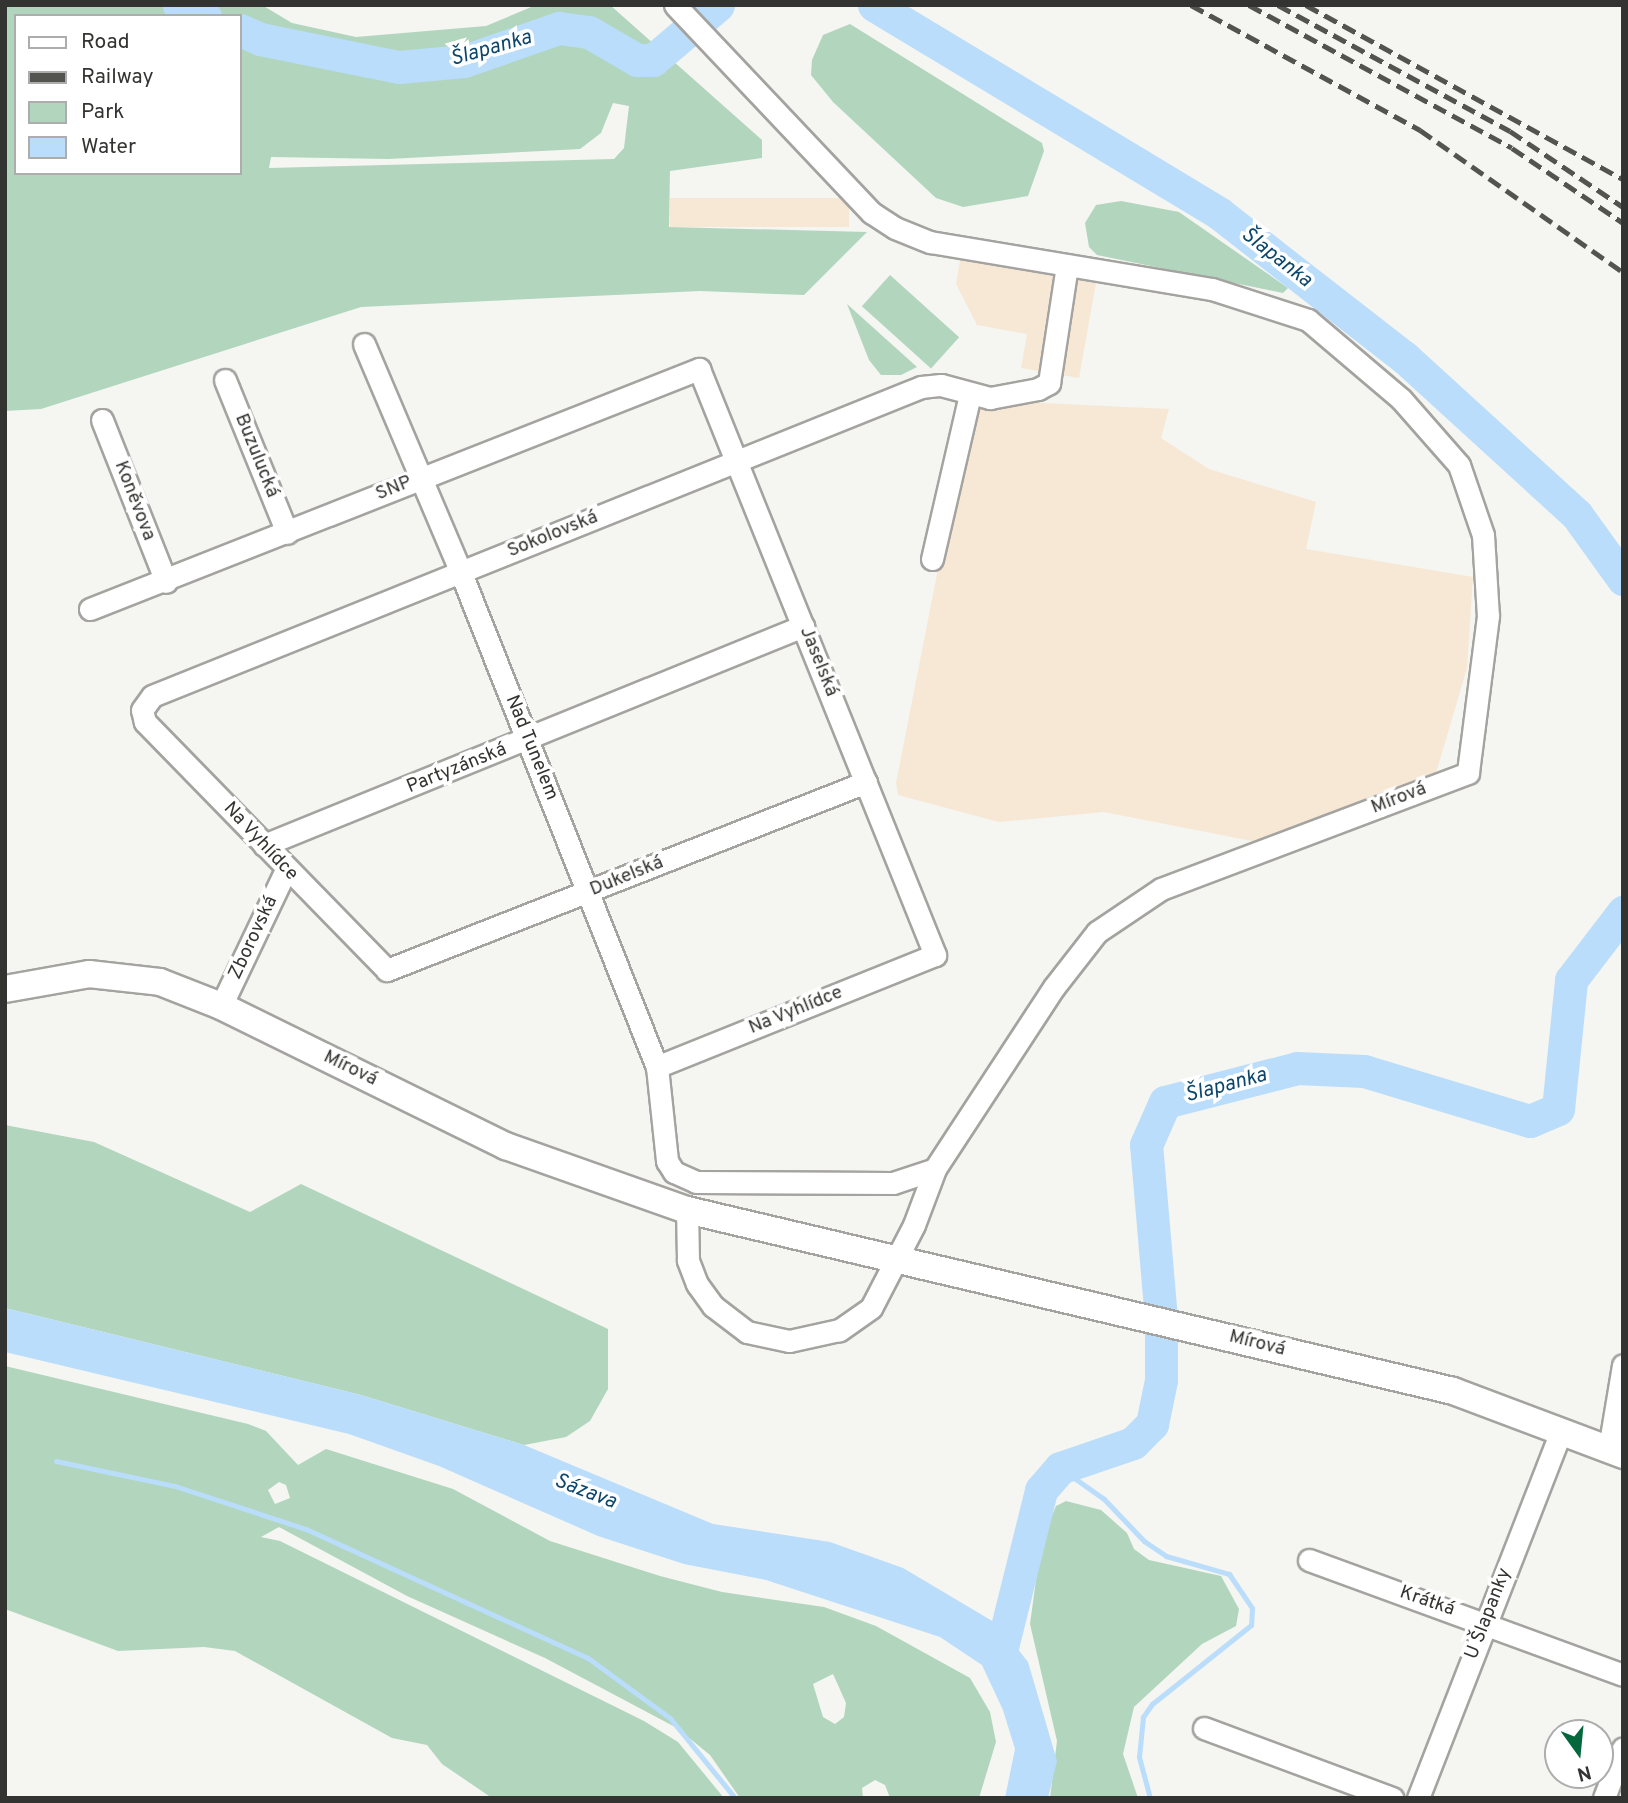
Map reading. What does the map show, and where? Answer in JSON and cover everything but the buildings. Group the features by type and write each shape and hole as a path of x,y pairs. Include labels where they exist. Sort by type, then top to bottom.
{"street":[{"path":"680,10 872,213 895,228 930,242 1068,265"},
{"name":"Sokolovská","path":"142,708 150,697 921,387 941,385 990,398 1049,383 1068,265"},
{"name":"Mírová","path":"687,1210 688,1260 697,1284 713,1306 747,1332 789,1341 839,1330 871,1308 897,1262 934,1169 1054,987 1084,947 1113,918 1161,889 1468,773 1488,616 1483,535 1459,466 1401,399 1308,320 1212,289 1068,265"},
{"name":"Nad Tunelem","path":"364,344 461,573 657,1067 667,1161 674,1172 695,1182 893,1183 934,1169"},
{"name":"SNP","path":"90,609 166,582 420,478 699,369"},
{"name":"Jaselská","path":"699,369 934,955"},
{"name":"Buzulucká","path":"225,380 287,533"},
{"path":"932,559 972,395"},
{"name":"Koněvova","path":"103,419 166,582"},
{"name":"Partyzánská","path":"264,845 528,741 803,626"},
{"name":"Na Vyhlídce","path":"142,708 145,722 286,870 387,970"},
{"name":"Dukelská","path":"387,970 866,782"},
{"name":"Zborovská","path":"221,1006 286,870"},
{"name":"Na Vyhlídce","path":"657,1067 934,955"},
{"name":"Mírová","path":"5,989 80,975 117,975 167,984 221,1006 506,1146 687,1210 897,1262 1230,1337 1453,1391 1616,1452 1623,1365"},
{"name":"U Šlapanky","path":"1418,1798 1561,1431"},
{"name":"Krátká","path":"1308,1560 1623,1675"},
{"path":"1204,1728 1392,1798"},
{"path":"1604,1798 1623,1748"}],"shaded area":[{"path":"670,198 849,198 849,227 670,227"},
{"path":"960,260 1096,283 1079,378 1021,368 1027,334 977,325 956,284"},
{"path":"1002,401 1169,409 1161,438 1209,469 1316,502 1306,549 1473,577 1467,668 1434,780 1257,842 1104,812 999,822 898,795 896,783 937,574 976,408"}],"green space":[{"path":"5,5 262,5 292,23 356,37 486,26 536,5 610,5 762,140 762,158 670,171 669,227 867,232 804,295 700,291 361,307 41,409 5,411","holes":["613,103 629,106 624,148 614,159 269,168 271,157 388,159 580,149 601,133"]},
{"path":"850,24 1042,143 1044,151 1028,196 963,207 936,198 833,102 811,75 812,60 823,35"},
{"path":"1121,201 1179,212 1288,288 1283,293 1097,255 1089,247 1085,223 1096,205"},
{"path":"890,275 959,337 931,368 862,306"},
{"path":"847,304 917,367 901,375 881,375 869,360"},
{"path":"5,1125 94,1142 250,1212 301,1184 608,1329 608,1389 590,1421 566,1437 524,1445 361,1395 5,1308"},
{"path":"5,1366 248,1424 266,1431 298,1465 326,1449 453,1489 550,1541 660,1576 722,1592 824,1607 876,1626 970,1678 990,1712 996,1742 979,1798 890,1798 885,1785 875,1780 862,1788 863,1798 740,1798 710,1755 677,1728 545,1658 407,1596 279,1527 261,1537 280,1541 644,1721 678,1742 724,1798 492,1798 442,1764 427,1745 392,1738 235,1651 204,1647 118,1651 5,1609","holes":["279,1482 286,1485 290,1498 275,1504 268,1490","833,1674 846,1703 844,1717 835,1724 823,1717 813,1684"]},
{"path":"1066,1501 1101,1510 1127,1533 1134,1549 1149,1560 1221,1576 1239,1609 1236,1626 1202,1644 1134,1707 1123,1754 1138,1798 1050,1798 1057,1741 1030,1624 1041,1543 1056,1506"}],"water":[{"name":"Sázava","path":"5,1308 361,1395 524,1445 713,1524 830,1542 903,1568 999,1625 1028,1662 1057,1761 1048,1798 1005,1798 1015,1749 1003,1710 982,1665 940,1637 766,1580 684,1564 598,1536 439,1466 349,1434 5,1352"}],"waterway":[{"name":"Šlapanka","path":"179,5 200,14"},
{"name":"Šlapanka","path":"242,31 260,39 399,67 464,61 559,28 589,32 637,60 653,60 718,5"},
{"name":"Šlapanka","path":"874,5 1220,214 1404,357 1577,515 1623,579"},
{"name":"Šlapanka","path":"1002,1647 1041,1490 1060,1468 1133,1443 1152,1424 1161,1380 1161,1319 1146,1145 1165,1102 1297,1068 1364,1071 1530,1121 1558,1109 1571,980 1623,912"},
{"path":"56,1461 175,1486 306,1529 588,1658 670,1718 735,1798"},
{"path":"1060,1468 1104,1499 1144,1541 1166,1556 1229,1574 1252,1608 1251,1625 1152,1704 1143,1717 1139,1757 1150,1798"}],"railway":[{"path":"1191,5 1420,130 1623,272"},
{"path":"1249,5 1512,148 1623,223"},
{"path":"1278,5 1510,131 1623,207"},
{"path":"1306,5 1623,179"}]}
